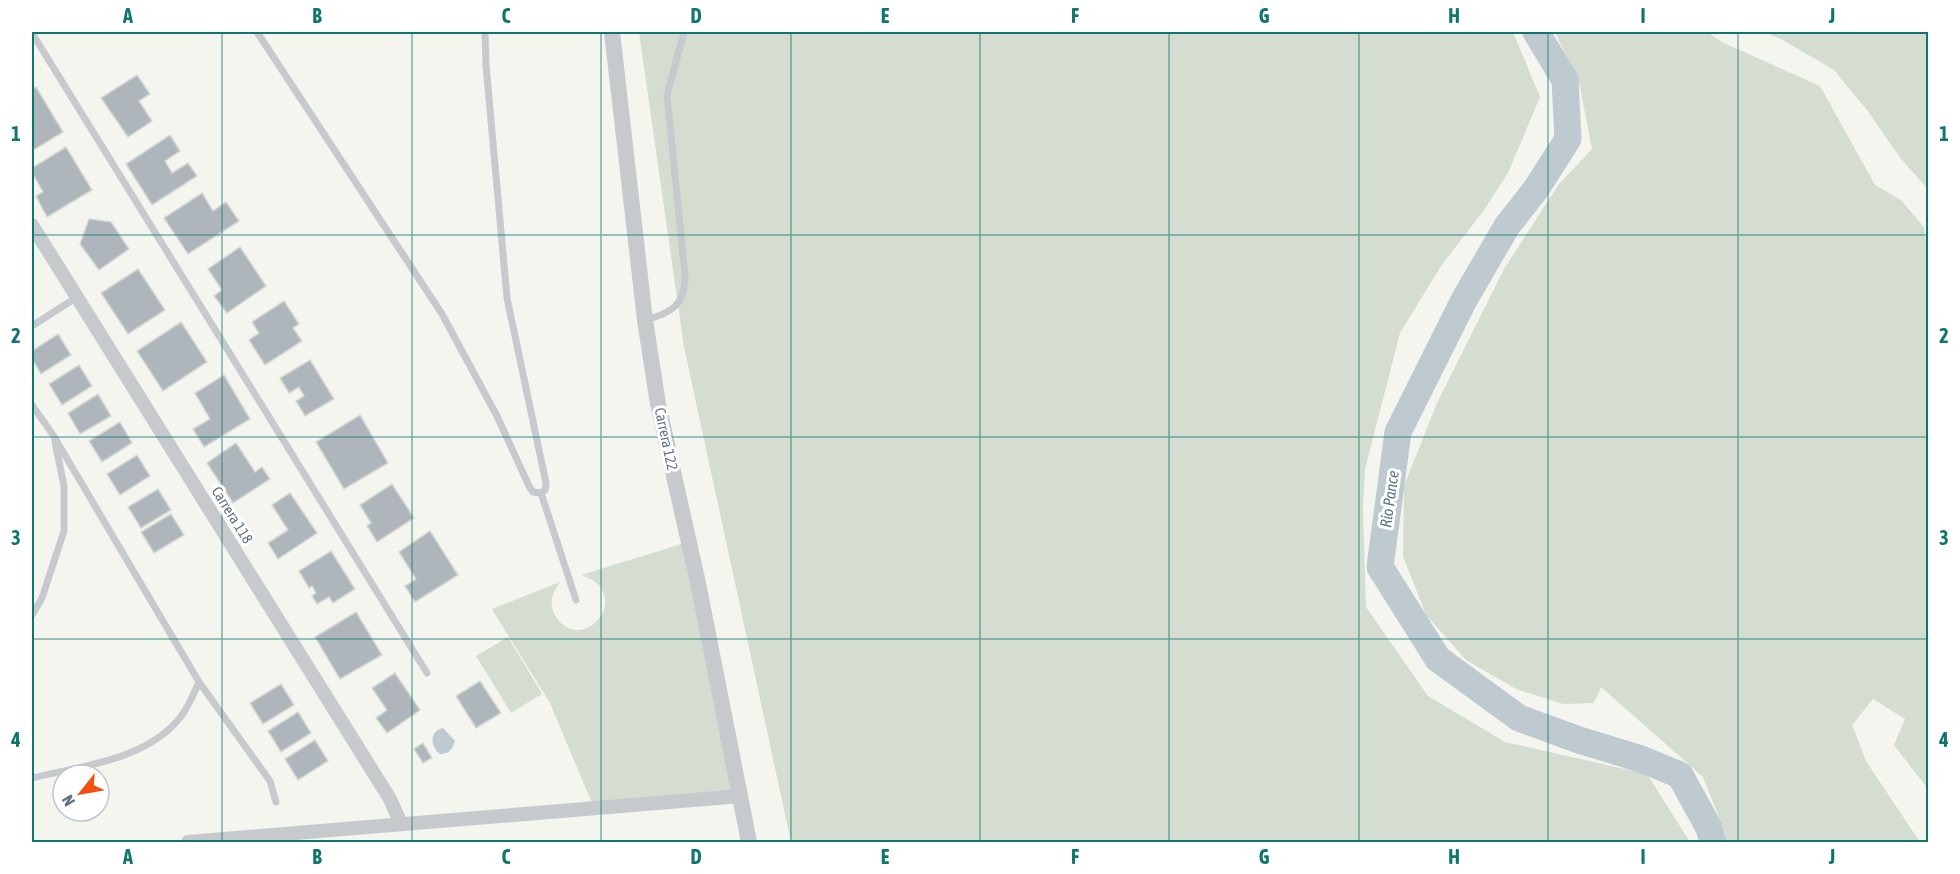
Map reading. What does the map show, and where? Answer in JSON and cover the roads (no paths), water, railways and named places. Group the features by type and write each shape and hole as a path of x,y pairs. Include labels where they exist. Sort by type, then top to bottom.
{"street":[{"name":"Carrera 122","path":"612,32 645,320 658,404 698,583 749,843"},
{"name":"Carrera 118","path":"32,225 390,799 401,824"},
{"path":"188,843 741,796"}],"lane":[{"path":"257,32 442,314 497,416 529,486 533,492 541,493"},
{"path":"485,32 507,298 546,483 545,490 541,493"},
{"path":"645,320 665,314 676,305 685,290 667,95 684,32"},
{"path":"32,33 426,673"},
{"path":"32,326 77,297"},
{"path":"32,405 53,435 199,682 270,781 276,802"},
{"path":"32,615 42,598 64,531 64,486 53,435"},
{"path":"541,493 576,600"},
{"path":"32,778 125,756 156,741 182,715 199,682"}],"waterway":[{"name":"Río Pance","path":"1536,32 1565,80 1568,139 1536,189 1507,226 1464,300 1398,432 1380,567 1438,659 1519,718 1641,759 1680,775 1709,828 1713,842"}]}
